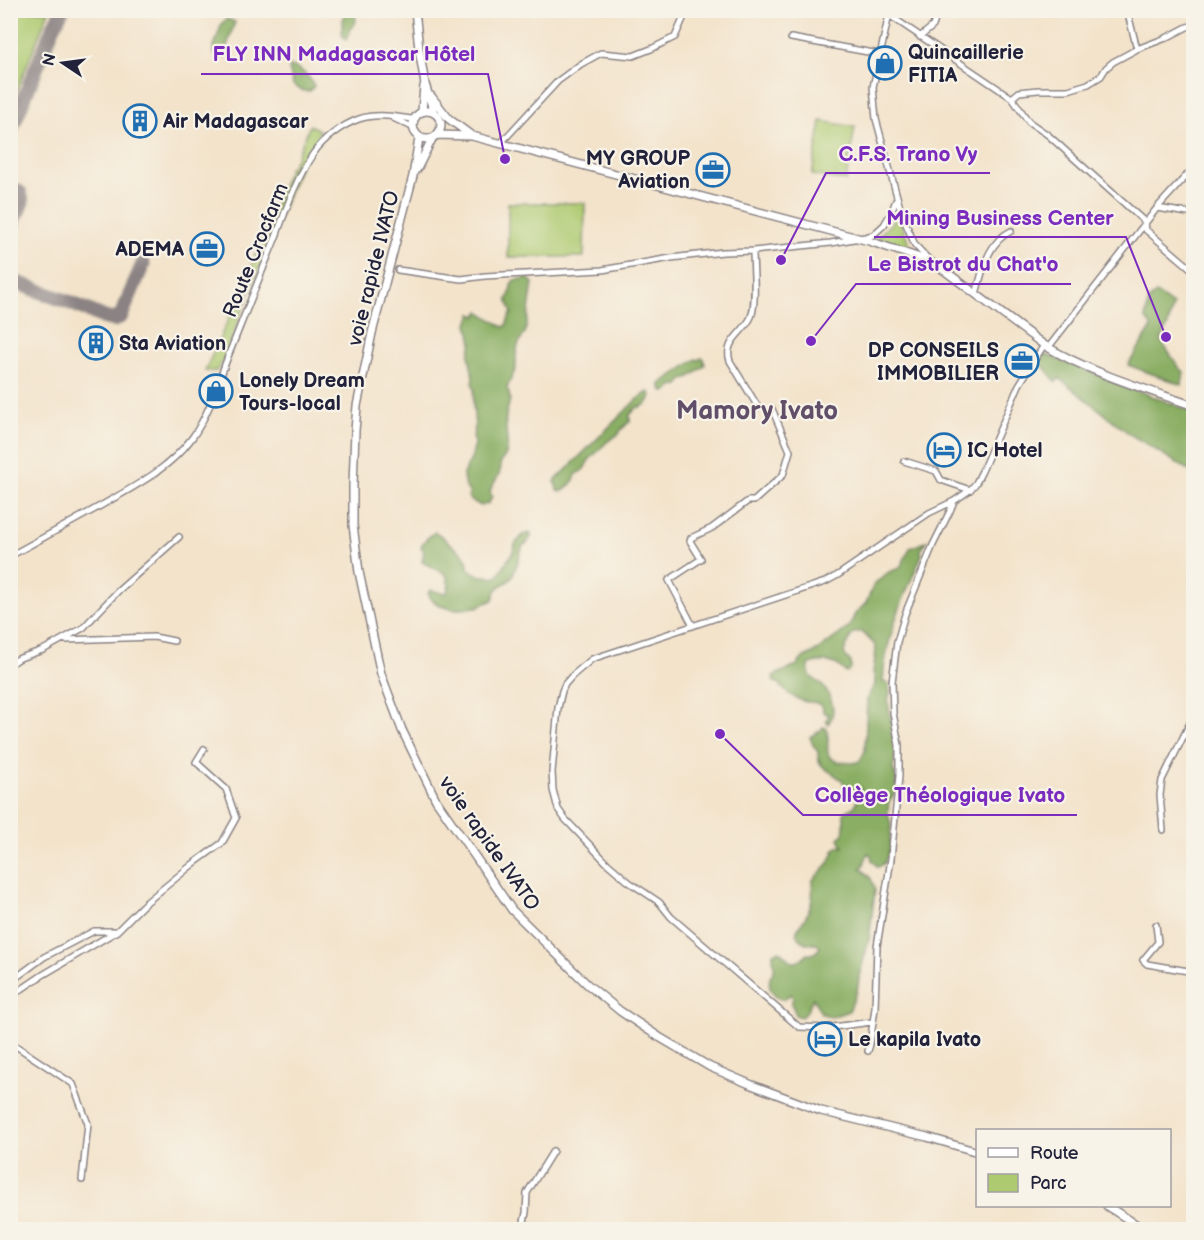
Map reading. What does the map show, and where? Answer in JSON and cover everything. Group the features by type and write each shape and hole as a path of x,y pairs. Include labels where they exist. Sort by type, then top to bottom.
{"main road":[{"path":"413,176 440,130 441,123 425,84 415,10"},
{"path":"422,111 425,84"},
{"path":"425,84 432,98 449,119 472,136"},
{"path":"472,136 434,137 425,140 419,138 415,133 413,123 422,111 429,111 472,136 859,239 929,261 1046,347 1073,362 1194,406"},
{"path":"413,176 419,138"},
{"name":"voie rapide IVATO","path":"413,176 372,333 357,406 353,525 359,572 381,674 402,730 436,800 512,910 587,984 620,1011 659,1037 710,1067 820,1111 976,1151"},
{"path":"1109,1207 1145,1230"}],"street":[{"path":"500,144 558,81 581,64 601,53 633,56 675,37 687,10"},
{"path":"920,37 933,26 938,10"},
{"path":"1127,10 1137,49"},
{"path":"929,261 915,244 902,215 875,113 873,87 890,13 920,37 1012,98 1029,123 1048,135 1145,222 1146,230 1194,271"},
{"path":"1012,98 1019,92 1068,90 1088,84 1101,75 1113,62 1137,49 1194,25"},
{"path":"791,38 879,54"},
{"name":"Route Crocfarm","path":"10,556 149,478 173,460 204,419 289,203 314,153 330,136 357,120 389,116 413,123"},
{"path":"872,1022 825,1028 799,1027 671,916 659,902 628,882 565,819 558,809 553,790 552,772 558,708 562,691 572,676 592,659 825,582 929,513 970,490 982,471 1019,385 1046,347 1157,207 1194,170"},
{"path":"398,270 461,279 602,270 671,258 859,239 873,234 884,225 897,198"},
{"path":"1157,207 1194,214"},
{"path":"976,294 986,259 994,246 1011,231"},
{"path":"753,251 753,308 748,321 731,342 728,355 758,407"},
{"path":"693,626 669,580 700,559 690,541 691,538 712,528 748,501 754,501 783,474 790,452 772,409"},
{"path":"904,461 936,471 941,480 970,490"},
{"path":"868,1051 875,1008 877,946 891,859 899,776 899,745 893,713 892,682 897,642 905,614 954,501"},
{"path":"10,664 64,640 83,628 118,591 179,537"},
{"path":"64,640 154,637 174,641"},
{"path":"1162,830 1160,795 1162,780 1194,716"},
{"path":"10,997 117,931 142,904 222,843 236,818 226,789 196,762 204,749"},
{"path":"1156,925 1158,942 1143,960 1147,964 1194,972"},
{"path":"10,982 44,957 94,931 117,931"},
{"path":"10,1042 73,1083 88,1124 82,1180"},
{"path":"522,1230 527,1192 553,1151"}],"green space":[{"path":"347,10 355,11 356,21 346,40 342,35 342,25"},
{"path":"10,11 49,11 11,105"},
{"path":"227,19 235,22 227,46 230,54 222,58 213,53 213,49 222,23"},
{"path":"290,66 304,73 312,82 314,86 310,91 293,85"},
{"path":"821,121 855,127 846,181 812,175"},
{"path":"310,125 319,130 317,139 301,163 222,363 216,371 205,371 246,280 284,181"},
{"path":"508,203 585,203 584,257 508,257"},
{"path":"898,216 911,248 877,238"},
{"path":"525,277 533,283 526,331 518,345 516,368 507,388 510,399 506,420 507,451 500,464 499,475 491,488 492,496 489,503 481,506 468,497 470,492 464,483 463,474 471,459 475,444 473,437 474,388 469,355 472,343 468,323 472,314 477,316 480,311 503,327 506,326 512,313 507,300 511,285 514,280"},
{"path":"1156,293 1173,305 1161,341 1184,372 1182,385 1128,365 1152,327 1145,318 1149,300"},
{"path":"1044,354 1193,412 1193,473 1131,435 1059,378 1056,382 1039,361"},
{"path":"701,358 705,365 692,376 677,386 674,384 665,392 662,390 660,384 696,359"},
{"path":"648,392 651,394 648,402 636,408 630,415 630,421 619,434 608,441 589,460 565,490 557,490 555,481 634,402"},
{"path":"435,532 463,554 467,559 468,568 478,575 491,578 497,577 523,535 529,533 531,537 523,545 511,578 497,589 493,600 477,607 457,609 437,604 428,593 431,590 447,593 449,585 446,574 422,562 424,551 421,547"},
{"path":"927,541 921,550 922,555 896,617 887,649 883,682 889,684 891,732 897,742 893,769 898,781 889,802 890,848 885,863 878,867 868,853 861,868 872,880 875,890 869,940 857,991 849,1011 831,1017 821,1013 813,998 806,1013 801,1017 795,1015 791,1004 793,998 791,994 780,999 770,989 770,976 774,968 773,953 779,951 792,962 797,962 807,954 815,953 820,947 817,944 804,942 796,933 810,907 812,881 829,863 835,849 839,846 843,847 839,838 844,834 844,813 855,806 861,788 846,794 841,780 820,763 818,752 810,737 823,727 826,728 830,757 844,762 860,761 865,751 867,698 875,684 873,673 876,650 874,644 862,632 855,632 844,652 851,662 851,669 846,673 836,664 828,662 816,662 809,665 810,675 825,688 832,703 833,714 828,724 826,721 829,715 823,712 820,705 792,696 779,683 774,682 773,676 796,666 804,657 817,651 849,627 855,614 866,603 874,584 889,572 900,568 910,548"}],"taxiway":[{"path":"10,132 62,10"},
{"path":"10,187 20,193 22,202 10,231"},
{"path":"10,280 114,320 121,316 143,264"}],"place":[{"name":"Quincaillerie FITIA","path":"885,63"},
{"name":"Air Madagascar","path":"140,121"},
{"name":"FLY INN Madagascar Hôtel","path":"505,159"},
{"name":"MY GROUP Aviation","path":"713,170"},
{"name":"ADEMA","path":"207,249"},
{"name":"C.F.S. Trano Vy","path":"781,260"},
{"name":"Mining Business Center","path":"1166,337"},
{"name":"Le Bistrot du Chat'o","path":"811,341"},
{"name":"Sta Aviation","path":"96,343"},
{"name":"DP CONSEILS IMMOBILIER","path":"1022,361"},
{"name":"Lonely Dream Tours-local","path":"216,391"},
{"name":"IC Hotel","path":"944,450"},
{"name":"Collège Théologique Ivato","path":"720,734"},
{"name":"Le kapila Ivato","path":"825,1039"}],"district":[{"name":"Mamory Ivato","path":"757,410"}]}
